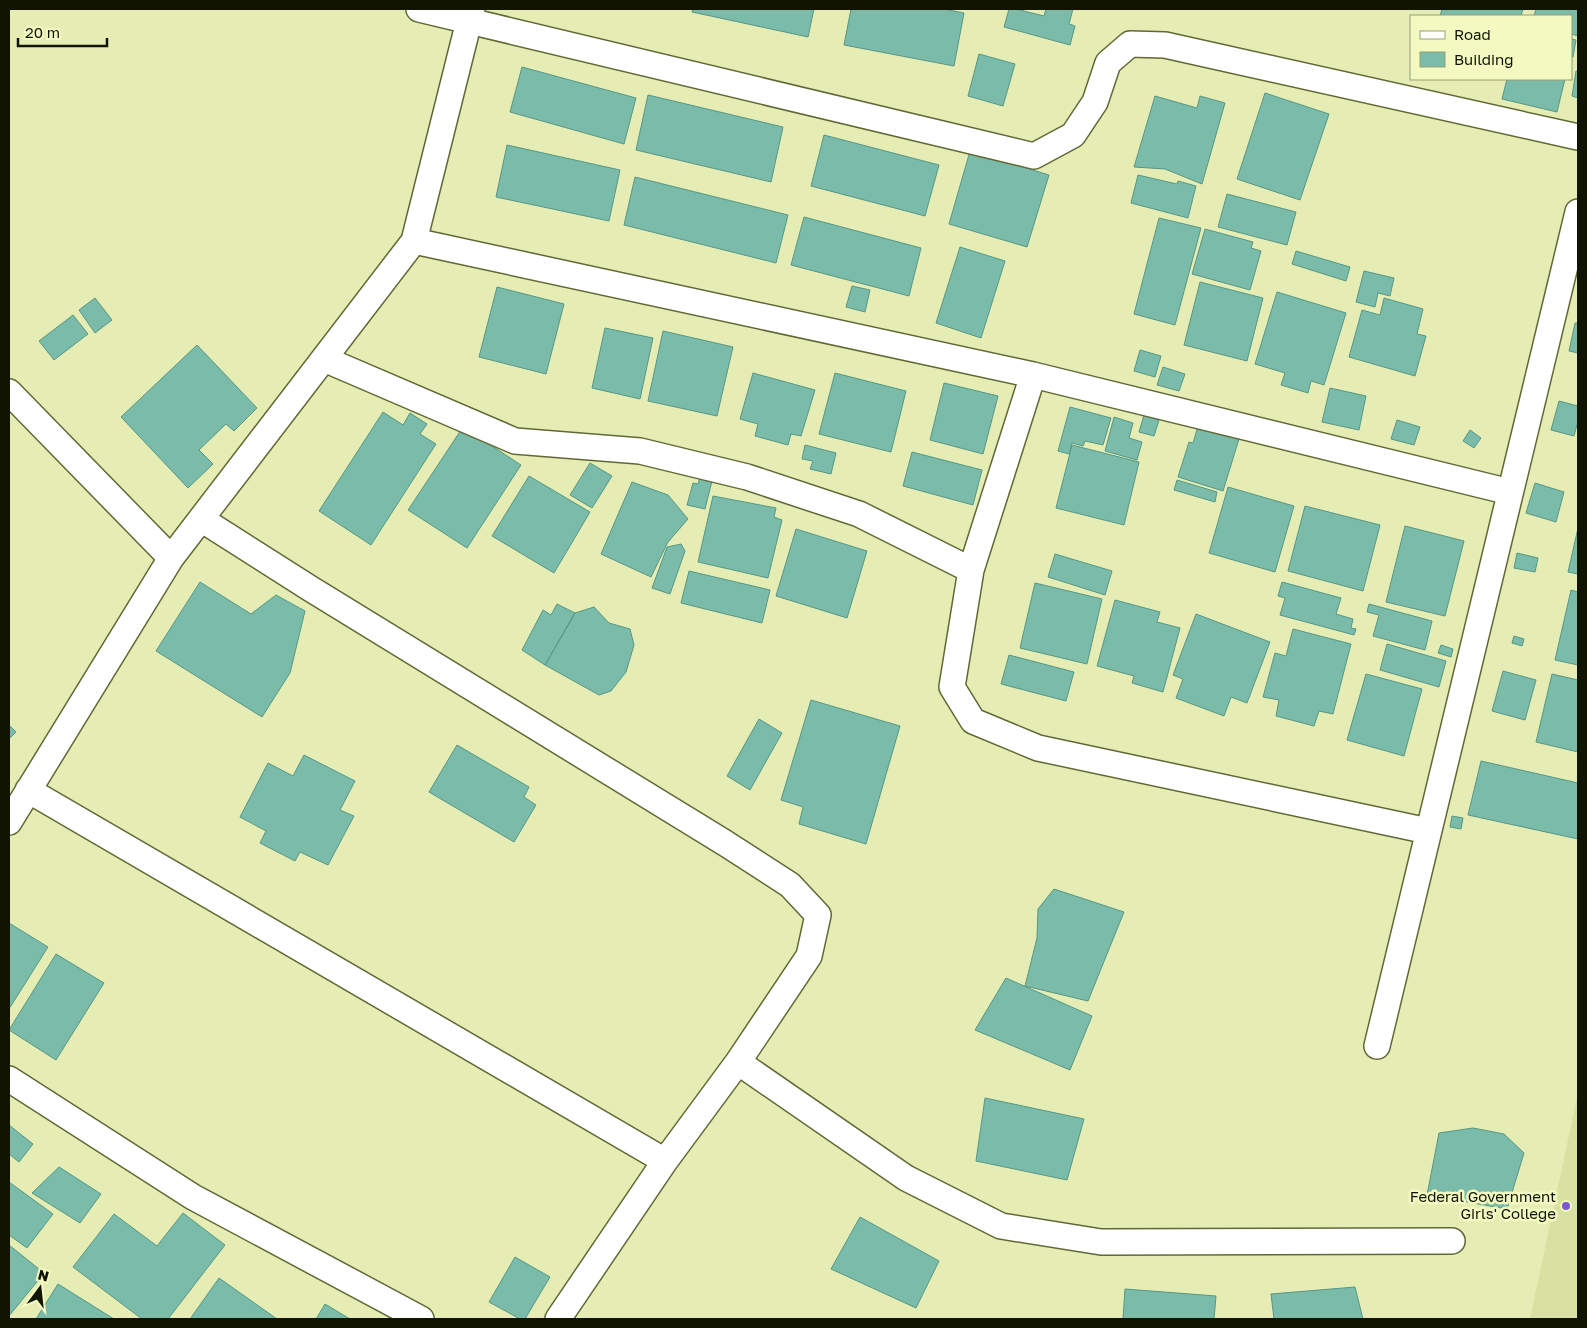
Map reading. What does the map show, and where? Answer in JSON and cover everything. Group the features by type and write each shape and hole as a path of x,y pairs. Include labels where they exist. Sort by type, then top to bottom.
{"street":[{"path":"419,9 471,15 1034,156 1073,135 1095,102 1108,63 1130,44 1165,45 1578,137"},
{"path":"9,822 171,558 414,242 471,15"},
{"path":"1376,1046 1578,212"},
{"path":"414,242 1033,376 1510,492"},
{"path":"324,358 515,441 640,451 747,477 859,514 971,570"},
{"path":"1033,376 971,570 952,687 973,721 1038,748 1428,831"},
{"path":"9,392 171,558"},
{"path":"201,519 310,589 725,843 790,885 818,915 809,956 738,1062 665,1161 558,1319"},
{"path":"28,790 665,1161"},
{"path":"738,1062 906,1178 1001,1226 1101,1242 1452,1241"},
{"path":"9,1079 193,1197 421,1319"}],"shaded area":[{"name":"Federal Government Girls' College","path":"1578,1093 1578,1319 1530,1319"}],"building":[{"path":"693,9 814,9 808,37 692,12"},
{"path":"851,9 944,9 964,13 954,66 844,45"},
{"path":"1009,9 1044,16 1046,9 1073,9 1069,24 1075,26 1070,45 1004,27"},
{"path":"1442,9 1523,9 1521,15 1440,15"},
{"path":"1536,9 1578,9 1578,36 1572,34 1572,15 1534,15"},
{"path":"1572,39 1576,40 1572,56"},
{"path":"979,54 1015,64 1003,106 968,96"},
{"path":"522,67 636,98 624,144 510,112"},
{"path":"1576,71 1578,72 1578,98 1572,96"},
{"path":"1507,80 1565,80 1557,112 1502,99"},
{"path":"1265,93 1329,114 1300,200 1237,179"},
{"path":"648,95 783,127 771,182 636,150"},
{"path":"1155,96 1197,108 1200,96 1225,103 1202,184 1165,169 1134,167"},
{"path":"824,135 939,165 925,216 811,186"},
{"path":"507,145 620,170 609,221 496,197"},
{"path":"970,151 1049,175 1027,247 949,224"},
{"path":"1138,175 1177,184 1178,181 1196,186 1188,218 1131,203"},
{"path":"635,177 788,215 776,263 624,225"},
{"path":"1227,194 1296,212 1287,245 1218,227"},
{"path":"804,217 921,248 909,296 791,265"},
{"path":"1159,218 1201,228 1175,325 1134,314"},
{"path":"1205,229 1253,242 1251,248 1261,251 1250,290 1192,274"},
{"path":"960,247 1005,261 981,338 936,323"},
{"path":"1296,251 1350,267 1346,281 1292,264"},
{"path":"1364,271 1394,278 1390,296 1378,293 1375,307 1356,302"},
{"path":"1200,282 1263,298 1247,361 1184,345"},
{"path":"852,286 870,290 865,312 846,307"},
{"path":"497,287 564,304 546,374 479,357"},
{"path":"1277,292 1346,313 1324,385 1311,381 1308,393 1281,385 1285,373 1255,364"},
{"path":"95,298 112,320 95,333 79,310"},
{"path":"1384,298 1423,309 1417,334 1426,336 1415,376 1349,357 1362,310 1380,315"},
{"path":"73,315 88,334 54,360 39,341"},
{"path":"1575,323 1578,323 1578,353 1569,351"},
{"path":"605,328 653,338 640,399 592,388"},
{"path":"663,331 733,347 717,416 648,401"},
{"path":"197,345 257,408 234,431 226,424 199,450 213,464 188,488 121,417"},
{"path":"1140,350 1161,356 1155,377 1134,371"},
{"path":"1163,367 1185,374 1179,391 1157,385"},
{"path":"753,373 815,390 801,436 791,434 788,445 755,436 758,424 740,419"},
{"path":"835,373 906,391 891,452 819,434"},
{"path":"944,383 998,396 983,454 930,440"},
{"path":"1330,388 1366,396 1359,430 1322,422"},
{"path":"1559,401 1578,406 1578,421 1574,436 1551,430"},
{"path":"1070,407 1111,418 1103,445 1085,441 1083,446 1072,443 1069,454 1058,451"},
{"path":"383,412 403,425 410,413 427,424 420,434 436,444 371,545 319,511"},
{"path":"1144,415 1159,420 1154,436 1139,432"},
{"path":"1114,417 1133,423 1129,438 1142,442 1137,460 1105,451"},
{"path":"1397,420 1420,427 1414,445 1391,439"},
{"path":"1198,426 1239,439 1223,491 1178,477 1189,442 1193,443"},
{"path":"463,427 521,465 467,548 408,510"},
{"path":"1470,430 1481,438 1474,448 1463,441"},
{"path":"805,445 836,453 831,474 810,469 813,461 802,459"},
{"path":"1072,445 1139,462 1124,525 1056,508"},
{"path":"912,452 982,470 973,505 903,486"},
{"path":"590,463 612,476 592,508 570,495"},
{"path":"529,476 590,512 554,573 492,536"},
{"path":"700,477 712,481 705,509 687,505 693,483 698,484"},
{"path":"1177,480 1217,492 1215,502 1174,490"},
{"path":"632,482 668,495 688,519 668,542 651,577 601,554"},
{"path":"1535,483 1564,492 1556,522 1526,513"},
{"path":"1228,487 1294,506 1275,572 1209,553"},
{"path":"713,496 776,508 774,517 782,520 768,578 698,562"},
{"path":"1305,506 1380,525 1363,591 1288,571"},
{"path":"1405,526 1464,541 1445,616 1386,602"},
{"path":"1578,528 1578,574 1568,572"},
{"path":"796,529 867,551 847,618 776,596"},
{"path":"681,544 685,551 670,594 652,588 667,547"},
{"path":"1517,553 1538,558 1535,572 1514,568"},
{"path":"1055,554 1112,571 1105,595 1048,577"},
{"path":"689,571 770,590 762,623 681,603"},
{"path":"200,582 251,614 276,595 305,611 290,673 262,717 156,651"},
{"path":"1282,582 1341,598 1336,614 1353,619 1351,628 1356,629 1354,635 1280,615 1285,598 1278,596"},
{"path":"1035,583 1102,599 1087,664 1020,648"},
{"path":"1571,590 1578,592 1578,665 1555,660"},
{"path":"1115,600 1160,612 1157,622 1180,628 1163,692 1132,683 1134,676 1097,666"},
{"path":"557,604 575,613 545,665 522,650 543,610 551,615"},
{"path":"1369,604 1432,621 1425,650 1373,636 1379,615 1367,612"},
{"path":"594,607 609,623 630,629 634,645 626,672 611,691 599,695 545,665 575,613"},
{"path":"1196,614 1270,642 1247,703 1231,697 1224,716 1176,698 1183,679 1173,675"},
{"path":"1293,629 1351,644 1333,714 1319,711 1314,726 1276,716 1279,700 1263,697 1275,653 1286,656"},
{"path":"1514,636 1524,639 1522,646 1512,643"},
{"path":"1387,644 1446,661 1439,687 1380,670"},
{"path":"1441,645 1453,649 1451,657 1438,653"},
{"path":"1009,655 1074,672 1066,701 1001,684"},
{"path":"1503,671 1536,680 1525,720 1492,711"},
{"path":"1366,674 1422,689 1404,756 1347,740"},
{"path":"1552,674 1578,680 1578,752 1536,742"},
{"path":"811,700 900,726 866,844 799,824 803,807 781,800"},
{"path":"759,719 782,733 750,790 727,776"},
{"path":"9,725 16,732 9,739"},
{"path":"457,745 529,787 524,797 536,805 514,842 429,792"},
{"path":"304,755 355,781 340,810 354,816 328,865 300,852 295,861 260,843 266,831 240,817 268,763 293,776"},
{"path":"1481,761 1578,783 1578,839 1468,815"},
{"path":"1452,816 1463,818 1461,829 1450,827"},
{"path":"1054,889 1124,912 1088,1001 1025,986 1037,938 1038,909"},
{"path":"9,923 48,947 9,1009"},
{"path":"56,954 104,983 56,1060 9,1030"},
{"path":"1006,978 1092,1016 1070,1070 975,1030"},
{"path":"985,1098 1084,1119 1067,1180 976,1161"},
{"path":"9,1125 33,1144 19,1162 9,1154"},
{"path":"1473,1128 1504,1134 1524,1153 1507,1209 1427,1195 1439,1133"},
{"path":"59,1167 101,1194 80,1223 32,1193"},
{"path":"9,1182 53,1214 27,1248 9,1235"},
{"path":"183,1213 225,1245 168,1319 142,1319 73,1267 114,1214 157,1246"},
{"path":"860,1217 939,1261 916,1308 831,1269"},
{"path":"9,1245 44,1273 9,1316"},
{"path":"515,1257 550,1277 525,1319 520,1319 489,1302"},
{"path":"219,1278 277,1319 190,1319"},
{"path":"58,1284 114,1319 36,1319"},
{"path":"1355,1287 1363,1319 1274,1319 1271,1294"},
{"path":"1125,1289 1216,1296 1214,1319 1123,1319"},
{"path":"325,1304 350,1319 316,1319"}],"place":[{"name":"Federal Government Girls' College","path":"1566,1206"}]}
